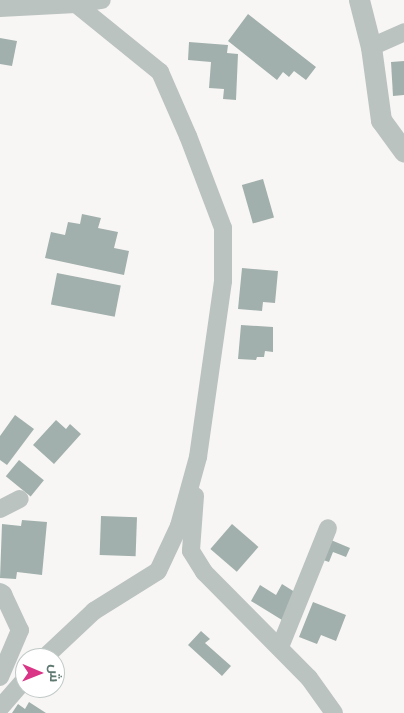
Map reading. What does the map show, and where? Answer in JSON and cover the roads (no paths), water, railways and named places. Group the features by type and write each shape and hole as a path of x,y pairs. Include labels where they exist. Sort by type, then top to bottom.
{"street":[{"path":"0,8 22,3 76,4 102,0"},
{"path":"360,0 371,47 381,120 404,152"},
{"path":"76,4 160,72 188,136 223,228 224,281 198,457 191,551 204,572 309,678 334,713"},
{"path":"371,47 404,32"},
{"path":"55,648 94,611 158,571 179,526 198,457"},
{"path":"0,509 20,499"},
{"path":"280,647 328,528"},
{"path":"0,592 3,594 20,630 0,677"},
{"path":"0,708 15,691"}]}
